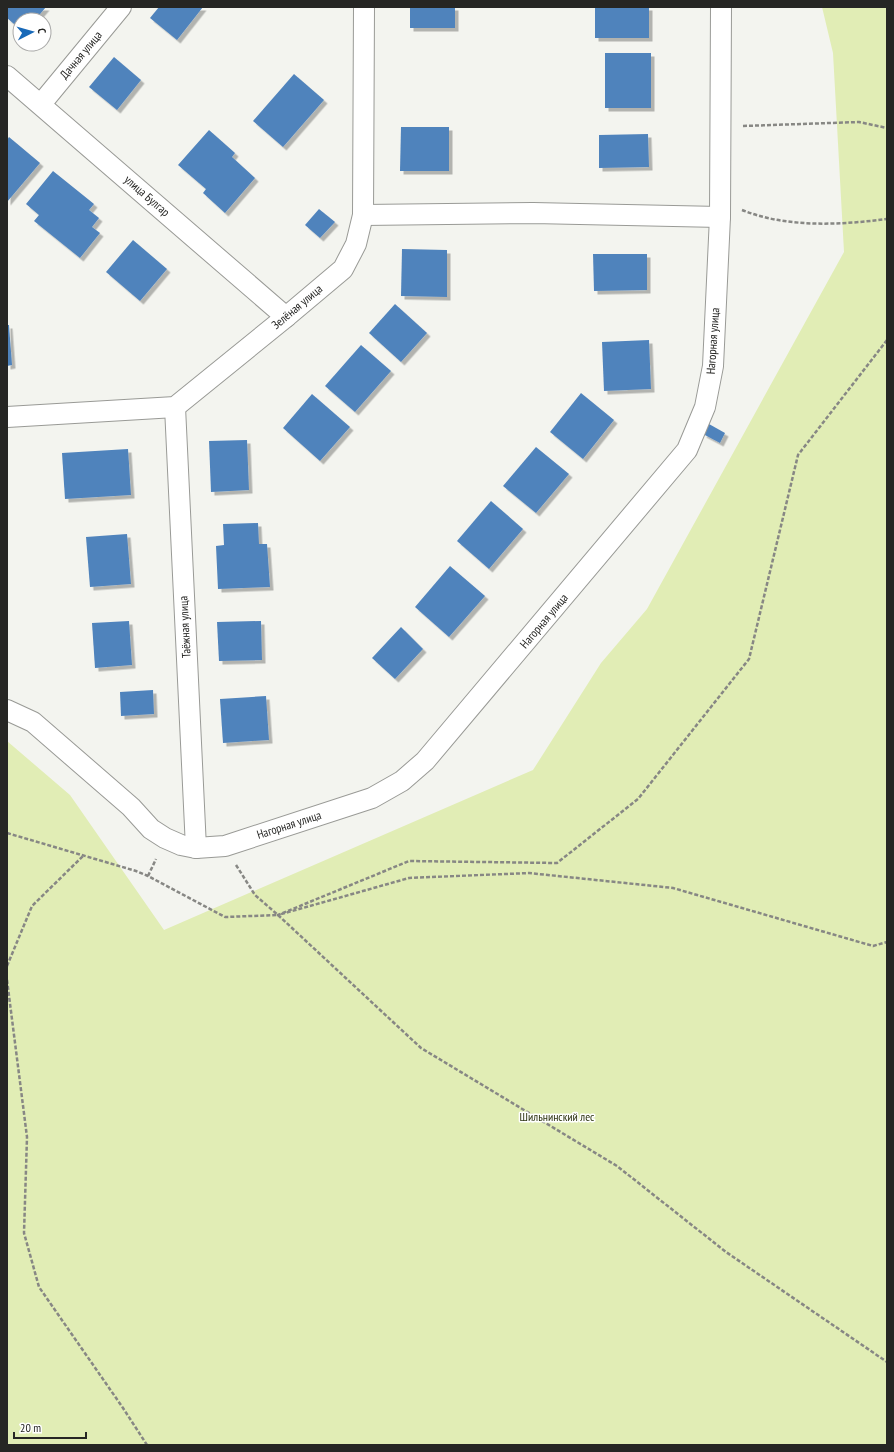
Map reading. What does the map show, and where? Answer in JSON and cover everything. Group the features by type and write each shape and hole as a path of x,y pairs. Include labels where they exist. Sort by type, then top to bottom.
{"street":[{"name":"Дачная улица","path":"41,104 121,7"},
{"name":"Зелёная улица","path":"174,407 343,269 356,244 363,215 364,7"},
{"name":"Нагорная улица","path":"7,710 33,722 131,807 151,829 165,838 181,845 196,848 225,846 372,798 402,781 425,761 687,450 705,407 713,366 720,212 721,7"},
{"name":"улица Булгар","path":"7,76 286,317"},
{"path":"363,215 720,212"},
{"path":"7,417 174,407"},
{"name":"Таёжная улица","path":"174,407 196,848"}],"path":[{"path":"720,126 859,122 887,128"},
{"path":"720,212 739,209 754,215 794,222 829,224 887,219"},
{"path":"278,915 409,861 557,862 638,799 750,659 798,455 887,340"},
{"path":"7,833 84,855 148,876 225,917 278,915 409,878 529,873 673,888 873,946 887,942"},
{"path":"225,846 255,895 421,1048 617,1166 726,1252 887,1362"},
{"path":"7,966 32,906 84,855"},
{"path":"7,980 27,1137 24,1233 39,1287 147,1445"}],"green space":[{"name":"Шильнинский лес","path":"822,7 887,7 887,1445 7,1445 7,741 70,795 164,930 533,770 601,663 647,609 844,252 833,53"}],"building":[{"path":"7,7 46,7 42,12 12,12 12,22 7,18"},
{"path":"159,7 203,7 177,40 150,18"},
{"path":"410,7 455,7 455,28 410,28"},
{"path":"595,7 649,7 649,38 595,38"},
{"path":"605,53 651,53 651,108 605,108"},
{"path":"114,57 141,80 117,110 89,87"},
{"path":"294,74 324,100 283,147 253,121"},
{"path":"401,127 449,127 449,171 400,171"},
{"path":"209,130 235,153 232,157 255,178 225,213 203,193 206,189 178,165"},
{"path":"648,134 649,167 599,168 599,135"},
{"path":"9,137 40,163 7,202 7,140"},
{"path":"53,171 94,204 89,210 99,218 92,227 100,233 80,258 34,221 39,215 26,204"},
{"path":"319,209 335,222 320,238 305,225"},
{"path":"133,240 167,269 140,301 106,272"},
{"path":"402,249 447,250 447,297 401,296"},
{"path":"593,254 647,254 647,290 594,291"},
{"path":"395,304 427,333 401,362 369,333"},
{"path":"7,325 9,325 12,365 7,366"},
{"path":"649,340 651,389 604,391 602,342"},
{"path":"361,345 391,371 355,412 325,386"},
{"path":"581,393 614,420 583,459 550,432"},
{"path":"312,394 350,427 320,461 283,428"},
{"path":"709,424 725,433 720,443 703,434"},
{"path":"247,440 249,490 211,492 209,441"},
{"path":"536,447 569,474 536,513 503,486"},
{"path":"128,449 131,495 65,499 62,453"},
{"path":"491,501 523,529 489,569 457,541"},
{"path":"258,523 259,544 267,544 270,587 218,589 216,546 224,545 223,524"},
{"path":"127,534 131,584 90,587 86,537"},
{"path":"450,566 485,596 449,637 415,607"},
{"path":"129,621 132,665 95,668 92,623"},
{"path":"261,621 262,660 219,661 217,622"},
{"path":"401,627 423,649 395,679 372,658"},
{"path":"153,690 154,714 121,716 120,692"},
{"path":"266,696 269,740 223,743 220,699"}]}
